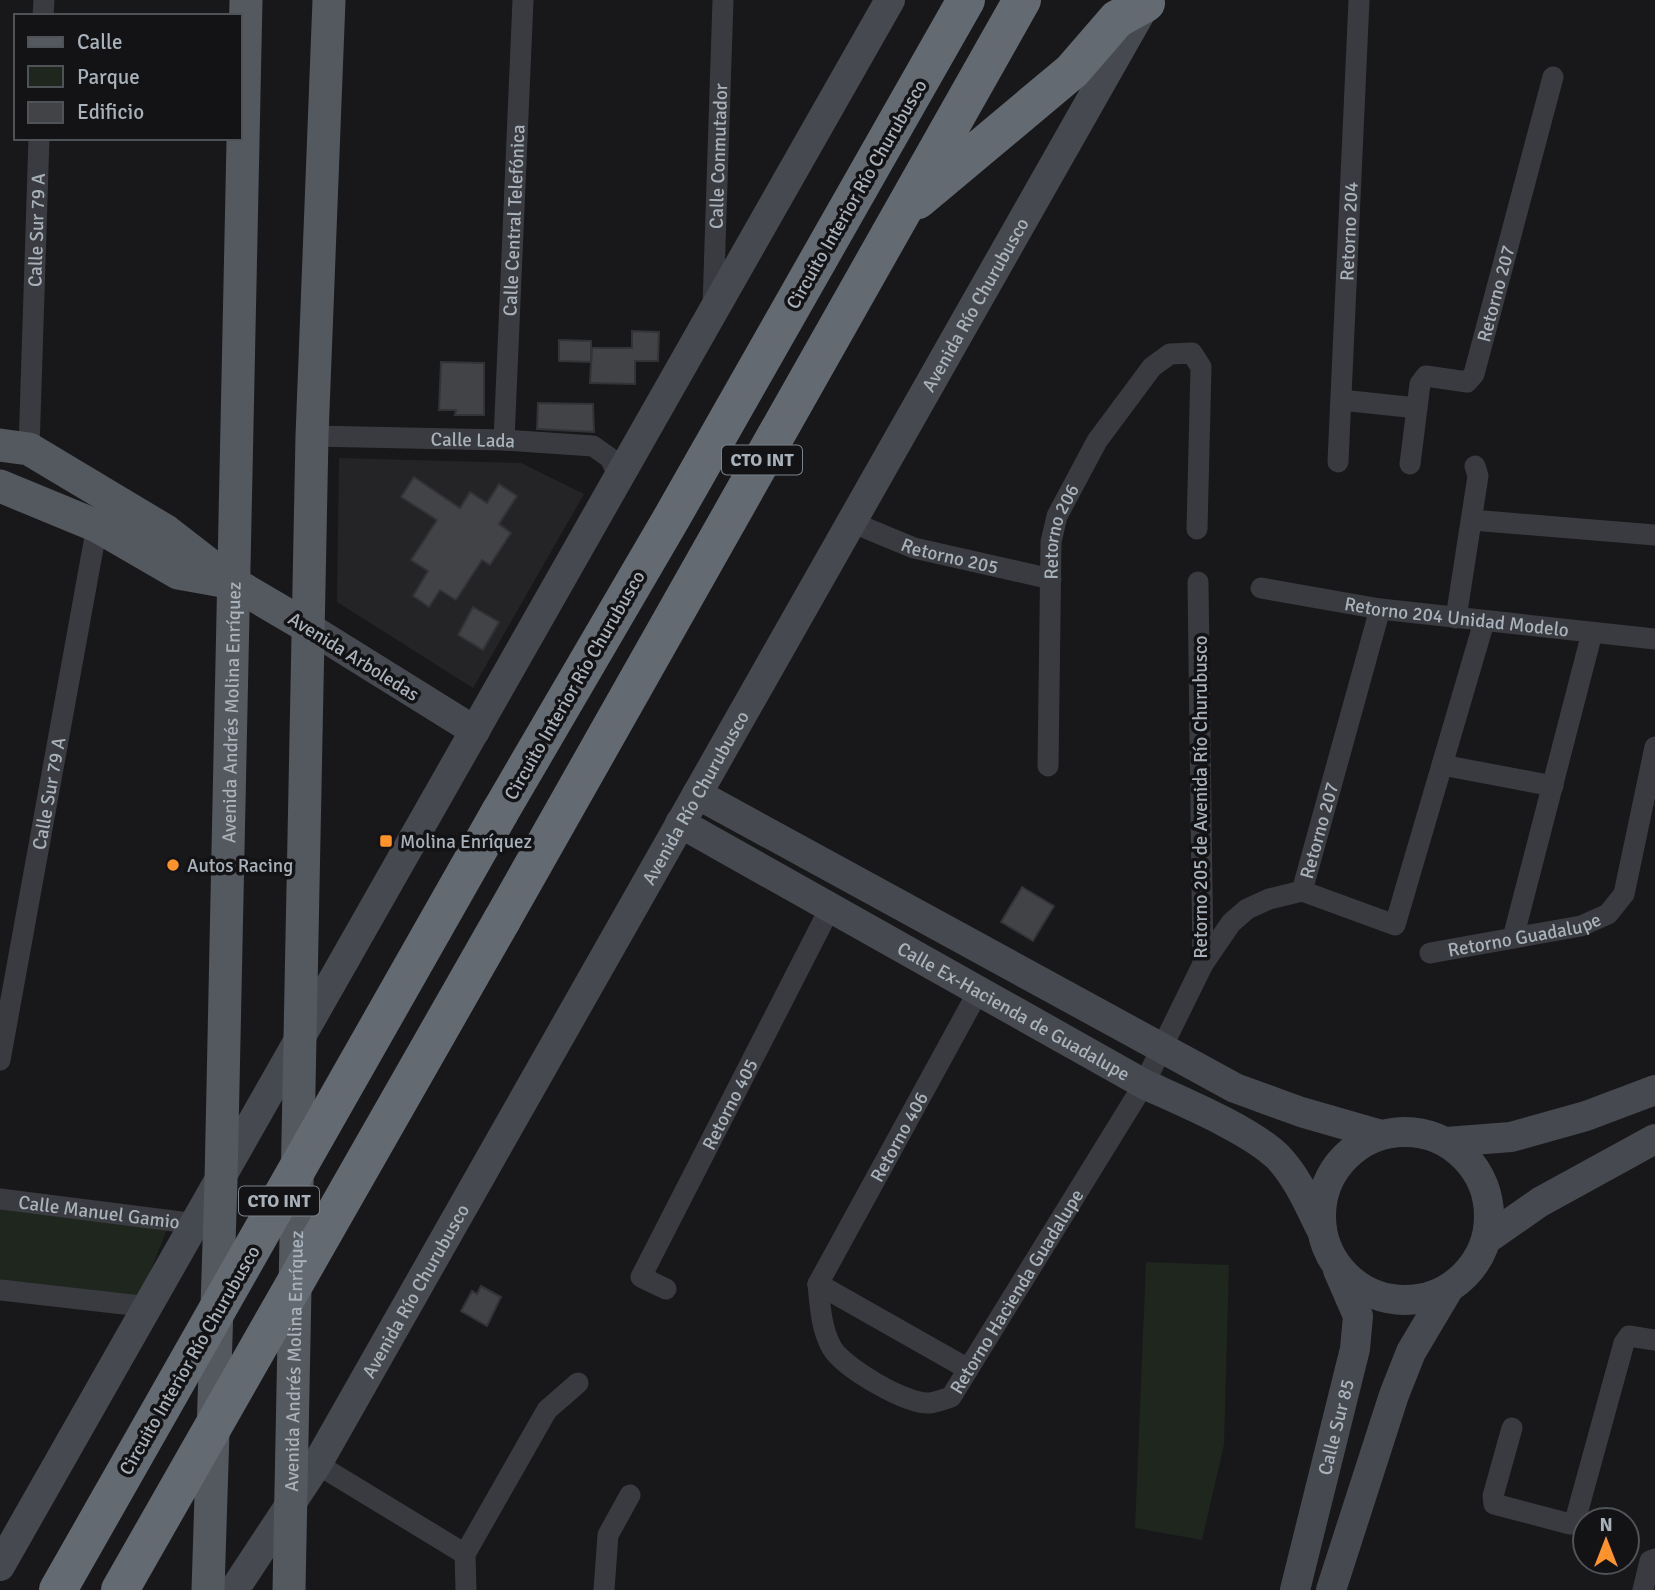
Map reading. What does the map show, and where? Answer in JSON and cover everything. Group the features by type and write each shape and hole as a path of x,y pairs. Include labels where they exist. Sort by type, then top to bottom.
{"highway":[{"name":"Circuito Interior Río Churubusco","path":"58,1590 966,0"},
{"name":"CTO INT","path":"120,1590 1022,0"},
{"path":"900,214 1072,71 1117,19 1147,2"}],"main road":[{"name":"Avenida Andrés Molina Enríquez","path":"208,1590 221,1181 246,0"},
{"name":"Avenida Andrés Molina Enríquez","path":"289,1590 312,436 329,0"},
{"name":"CTO INT","path":"0,1566 150,1307 890,0"},
{"name":"Avenida Río Churubusco","path":"234,1590 317,1464 1147,2"},
{"name":"Avenida Arboledas","path":"15,447 166,531 233,583 475,731"},
{"name":"Avenida Arboledas","path":"0,486 97,526 178,573 233,583"},
{"name":"Calle Ex-Hacienda de Guadalupe","path":"697,794 1161,1050 1235,1088 1301,1112 1381,1135"},
{"name":"Calle Ex-Hacienda de Guadalupe","path":"680,823 1144,1084 1221,1121 1277,1156 1299,1185 1320,1227"},
{"path":"1446,1142 1511,1137 1586,1116 1655,1090"},
{"path":"1331,1590 1394,1395 1411,1352 1450,1288 1475,1264 1487,1239 1490,1211 1483,1183 1468,1159 1446,1142 1414,1132 1381,1135 1354,1148 1334,1170 1322,1197 1320,1227 1336,1266 1354,1284 1377,1296 1401,1300 1426,1298 1450,1288"},
{"path":"1487,1239 1540,1202 1655,1139"},
{"name":"Calle Sur 85","path":"1296,1590 1355,1349 1358,1316 1336,1266"}],"street":[{"name":"Calle Central Telefónica","path":"504,440 523,0"},
{"name":"Calle Conmutador","path":"712,312 719,210 723,0"},
{"name":"Retorno 204","path":"1338,462 1359,0"},
{"name":"Retorno 207","path":"1410,464 1420,384 1426,376 1467,382 1474,374 1553,77"},
{"name":"Calle Sur 79 A","path":"15,447 39,140"},
{"name":"Retorno 206","path":"1048,766 1051,542 1057,516 1097,441 1152,367 1170,354 1192,353 1200,367 1198,529"},
{"path":"1341,400 1417,408"},
{"name":"Avenida Arboledas","path":"0,430 15,447"},
{"name":"Calle Lada","path":"312,436 504,440 593,446 610,458 619,477"},
{"path":"1456,618 1478,476 1475,466"},
{"path":"1472,520 1655,535"},
{"name":"Retorno 205","path":"851,522 914,548 1051,579"},
{"name":"Calle Sur 79 A","path":"0,1060 97,526"},
{"name":"Retorno 205 de Avenida Río Churubusco","path":"1144,1084 1203,964 1198,582"},
{"name":"Retorno 204 Unidad Modelo","path":"1261,588 1381,609 1655,639"},
{"name":"Retorno 207","path":"1302,891 1381,609"},
{"path":"1203,964 1231,923 1247,909 1269,899 1302,891 1395,925 1484,622"},
{"path":"1513,938 1592,633"},
{"name":"Retorno Guadalupe","path":"1430,953 1581,926 1608,914 1624,894 1655,747"},
{"path":"1442,765 1553,786"},
{"name":"Retorno 405","path":"666,1289 641,1277 831,906"},
{"name":"Retorno 406","path":"818,1284 979,990"},
{"name":"Retorno Hacienda Guadalupe","path":"818,1284 822,1318 833,1349 855,1368 896,1394 930,1403 951,1396 1144,1084"},
{"name":"Calle Manuel Gamio","path":"0,1199 197,1224"},
{"path":"818,1284 968,1369"},
{"path":"0,1290 150,1307"},
{"path":"1512,1428 1493,1496 1494,1504 1563,1524 1575,1521 1624,1343 1629,1336 1646,1338"},
{"path":"466,1590 466,1554 547,1410 578,1383"},
{"path":"317,1464 466,1554"},
{"path":"604,1590 608,1535 630,1495"},
{"path":"1643,1590 1650,1561 1655,1559"}],"shaded area":[{"path":"339,458 521,463 584,494 473,688 337,602"}],"green space":[{"path":"0,1209 168,1227 138,1302 0,1286"},
{"path":"1146,1262 1229,1265 1224,1445 1202,1540 1135,1528"}],"building":[{"path":"632,331 659,332 658,361 635,361 635,384 590,383 592,348 632,348"},
{"path":"559,340 591,341 591,362 559,361"},
{"path":"441,362 484,363 484,415 455,415 456,410 439,410"},
{"path":"538,403 593,404 594,432 537,429"},
{"path":"414,477 460,508 470,492 487,503 499,484 517,496 499,524 511,533 490,565 482,560 456,600 440,590 429,607 413,596 428,571 411,560 437,520 401,497"},
{"path":"473,607 499,622 483,650 458,635"},
{"path":"1022,887 1054,906 1033,941 1001,922"},
{"path":"481,1286 501,1297 487,1326 461,1311 472,1291 477,1294"}],"place":[{"name":"Molina Enríquez","path":"386,841"},
{"name":"Autos Racing","path":"173,865"}]}
